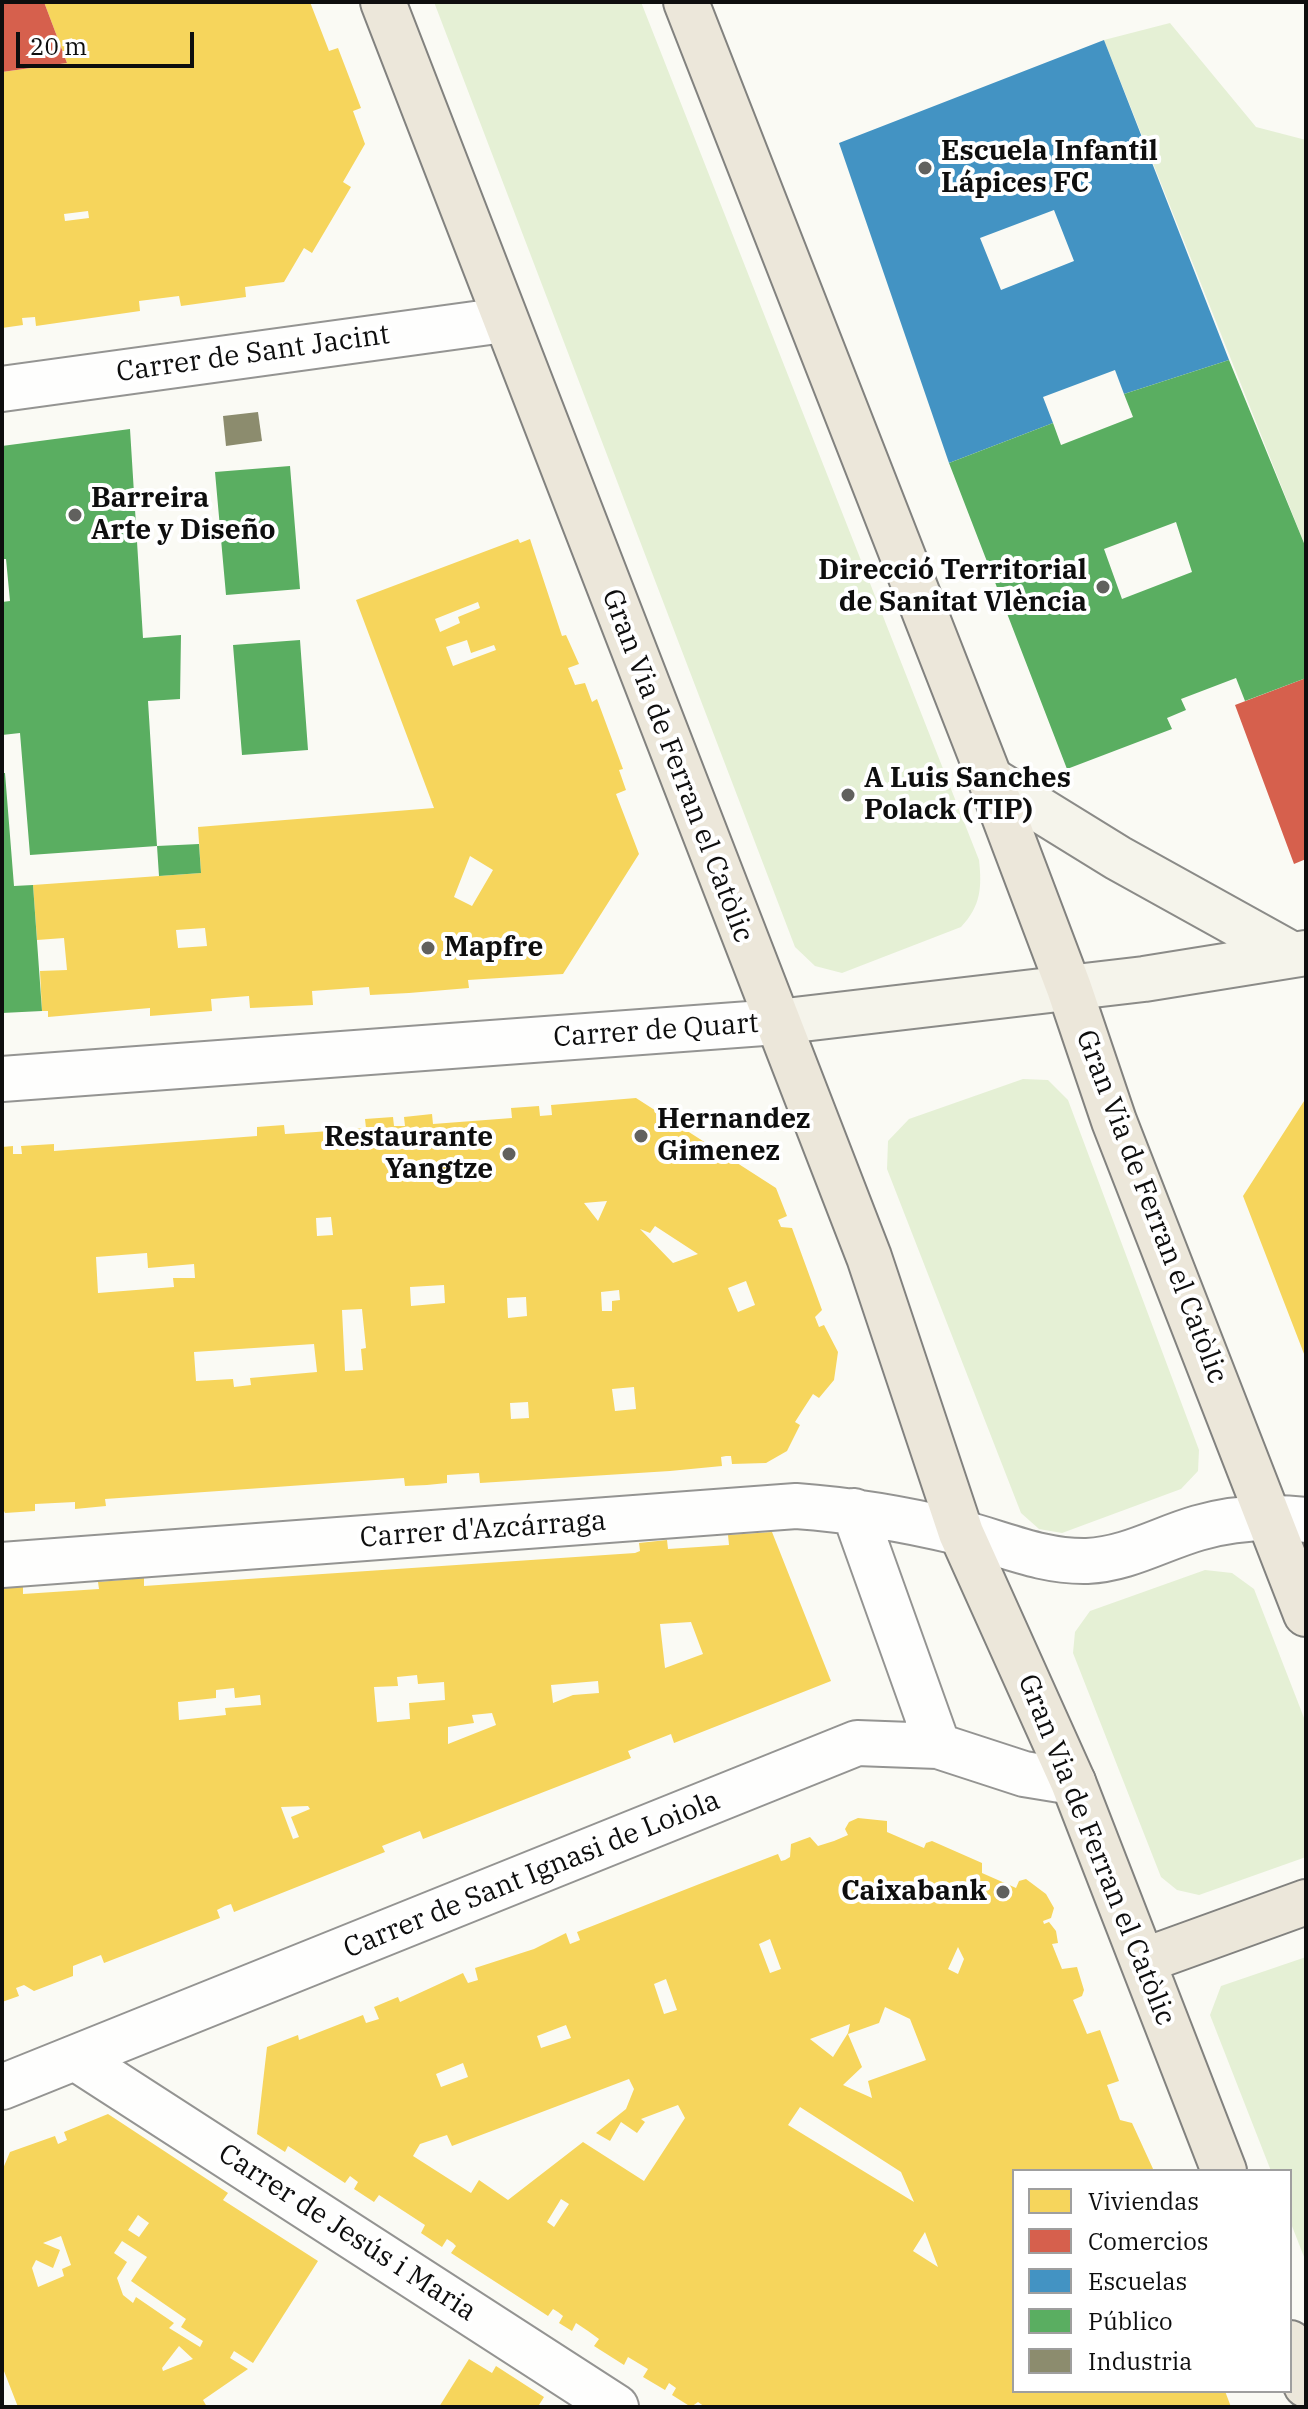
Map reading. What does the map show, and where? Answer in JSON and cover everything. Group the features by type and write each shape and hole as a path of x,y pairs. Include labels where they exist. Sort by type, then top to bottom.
{"main road":[{"name":"Gran Via de Ferran el Catòlic","path":"383,2 869,1257 961,1533 1073,1782 1223,2169"},
{"name":"Gran Via de Ferran el Catòlic","path":"686,2 990,779 1069,988 1114,1121 1288,1518 1306,1614"},
{"path":"1143,1961 1306,1902"},
{"path":"1292,2348 1306,2385"}],"street":[{"name":"Carrer de Sant Jacint","path":"2,389 504,320"},
{"path":"990,779 1118,858 1298,954"},
{"name":"Carrer de Quart","path":"2,1079 777,1022 1069,988 1298,954"},
{"name":"Carrer d'Azcárraga","path":"2,1565 796,1506 854,1511 961,1533"},
{"path":"854,1511 938,1746"},
{"path":"961,1533 1045,1558 1089,1561 1134,1553 1198,1528 1288,1518"},
{"name":"Carrer de Sant Ignasi de Loiola","path":"2,2087 857,1743 938,1746 1024,1774 1073,1782"},
{"name":"Carrer de Jesús i Maria","path":"77,2059 616,2407"}],"green space":[{"path":"434,2 641,2 979,860 979,896 961,927 842,973 815,966 795,947"},
{"path":"1170,23 1256,127 1306,140 1306,548 1104,40"},
{"path":"1023,1079 1048,1080 1068,1100 1199,1450 1198,1471 1181,1489 1062,1533 1039,1529 1021,1513 887,1169 888,1141 909,1119"},
{"path":"1205,1570 1232,1573 1254,1589 1306,1723 1306,1857 1199,1895 1177,1890 1161,1877 1073,1653 1075,1632 1090,1611"},
{"path":"1306,1957 1306,2262 1292,2226 1292,2169 1270,2169 1210,2015 1221,1986"}],"building: Viviendas":[{"path":"44,2 310,2 329,51 338,48 361,108 353,111 365,144 343,182 351,187 312,253 304,248 284,282 245,287 246,297 181,306 179,296 139,301 140,311 36,326 35,317 22,318 23,325 2,328 2,72 67,63","holes":["88,211 89,218 65,221 64,214"]},
{"path":"518,539 520,543 530,539 562,636 566,635 579,664 568,668 575,685 585,683 592,702 597,699 623,769 619,770 626,790 616,794 639,854 563,974 468,980 469,988 409,993 370,995 369,987 312,991 313,1005 250,1008 249,996 211,999 212,1011 150,1016 150,1008 48,1017 48,1011 42,1011 40,971 67,970 64,938 37,940 33,885 201,873 198,827 434,808 356,600","holes":["478,602 480,608 458,617 460,623 440,632 435,619","467,640 471,653 494,645 496,650 453,666 446,647","470,856 493,870 472,906 454,897","205,928 207,946 178,948 176,930"]},
{"path":"636,1098 776,1188 787,1216 778,1220 781,1227 792,1228 822,1310 815,1317 819,1327 824,1325 838,1352 834,1380 819,1398 813,1394 795,1422 800,1425 787,1451 766,1463 732,1464 731,1456 726,1456 721,1457 722,1466 670,1471 480,1483 479,1473 447,1475 447,1483 427,1485 405,1486 404,1478 105,1499 106,1506 75,1509 75,1502 35,1504 35,1511 5,1513 2,1507 2,1147 13,1146 13,1154 22,1154 21,1146 54,1144 54,1151 257,1136 257,1127 284,1125 285,1134 316,1132 366,1128 365,1119 393,1117 394,1126 405,1126 404,1117 432,1114 433,1124 512,1118 511,1108 539,1106 540,1116 552,1115 551,1105","holes":["607,1201 598,1221 584,1203","331,1217 333,1235 317,1236 316,1218","655,1226 698,1254 673,1263 640,1229 650,1233","147,1253 148,1268 194,1264 195,1278 173,1278 174,1287 98,1293 96,1257","746,1281 755,1305 738,1312 728,1288","444,1285 445,1303 411,1306 410,1287","619,1290 620,1300 612,1301 612,1311 602,1311 601,1292","526,1297 527,1316 508,1318 507,1298","362,1309 366,1348 361,1349 363,1370 345,1371 342,1310","314,1344 317,1372 250,1378 251,1385 234,1387 233,1379 196,1381 194,1352","634,1387 636,1409 615,1411 612,1389","528,1402 529,1418 511,1419 510,1403"]},
{"path":"1306,1098 1306,1359 1243,1196"},
{"path":"772,1532 831,1681 674,1743 671,1734 628,1751 631,1758 423,1839 420,1831 382,1846 385,1852 234,1912 231,1904 225,1906 217,1910 220,1918 104,1963 101,1955 73,1966 73,1976 34,1991 24,1985 16,1988 19,1996 2,2002 2,1588 23,1586 23,1594 99,1589 98,1582 144,1578 144,1586 635,1553 640,1551 639,1543 667,1540 668,1549 729,1545 728,1535","holes":["691,1622 703,1654 665,1668 660,1624","417,1675 418,1684 444,1682 445,1700 409,1703 410,1719 377,1722 374,1687 398,1686 397,1677","598,1681 599,1693 573,1695 553,1703 551,1685","234,1688 235,1698 260,1695 261,1705 225,1708 226,1715 179,1720 178,1702 216,1698 216,1690","492,1713 496,1725 448,1744 448,1727 474,1723 472,1715","308,1806 310,1809 291,1817 299,1837 293,1839 281,1807"]},
{"path":"858,1818 887,1821 887,1832 924,1848 926,1843 932,1841 982,1863 982,1873 1016,1888 1019,1881 1026,1879 1046,1894 1054,1908 1051,1918 1043,1921 1044,1924 1049,1922 1056,1931 1058,1943 1052,1944 1062,1969 1077,1967 1084,1990 1082,1996 1073,2000 1087,2034 1100,2030 1119,2081 1107,2085 1120,2120 1132,2123 1153,2169 1012,2169 1012,2393 1226,2393 1231,2407 705,2407 698,2402 691,2407 672,2395 676,2388 669,2383 665,2390 643,2377 648,2369 628,2357 624,2365 594,2346 599,2339 576,2323 572,2331 559,2323 563,2316 558,2312 553,2309 548,2316 451,2253 456,2246 447,2239 442,2247 421,2233 425,2225 379,2195 374,2202 354,2189 358,2182 350,2176 345,2183 288,2146 285,2152 257,2134 267,2047 298,2035 299,2040 363,2015 366,2023 379,2019 374,2007 398,1997 400,2002 463,1973 468,1983 478,1980 475,1968 534,1949 566,1933 570,1944 580,1940 577,1932 778,1854 781,1861 785,1860 790,1857 791,1844 810,1837 818,1846 848,1835 845,1829 849,1822","holes":["770,1939 781,1969 770,1973 759,1944","958,1947 964,1959 958,1974 948,1969","666,1979 677,2010 664,2014 654,1984","885,2007 910,2019 926,2060 868,2081 872,2098 843,2085 862,2067 848,2034 879,2023","850,2024 848,2033 833,2057 810,2039","566,2025 571,2038 541,2048 537,2036","463,2063 468,2077 441,2087 436,2074","629,2079 634,2089 626,2109 596,2133 610,2141 621,2122 637,2133 645,2122 641,2119 678,2105 685,2118 644,2181 583,2142 508,2200 479,2180 471,2193 413,2156 420,2144 447,2135 452,2146","800,2107 901,2172 914,2202 788,2125","561,2199 569,2204 554,2227 547,2222","925,2232 938,2267 913,2251"]},
{"path":"108,2114 228,2193 223,2200 318,2261 253,2363 234,2351 230,2358 248,2369 203,2400 207,2407 18,2407 2,2366 2,2171 10,2152 55,2136 58,2144 67,2140 64,2132","holes":["138,2215 149,2223 139,2237 128,2230","61,2236 71,2265 62,2269 64,2276 38,2287 32,2268 36,2260 53,2268 60,2250 43,2243","122,2241 147,2257 131,2281 186,2319 181,2327 203,2341 200,2347 169,2328 174,2323 136,2297 133,2303 123,2295 117,2278 127,2262 114,2253","179,2346 193,2359 163,2371 162,2368"]},
{"path":"469,2359 492,2373 496,2366 544,2397 539,2405 542,2407 439,2407"}],"building: Comercios":[{"path":"2,2 44,2 67,63 2,72"},
{"path":"1306,678 1306,859 1294,864 1235,705"}],"building: Escuelas":[{"path":"1104,40 1229,360 1124,394 1115,370 1043,397 1053,423 949,463 839,143","holes":["1054,210 1074,261 1001,290 980,238"]}],"building: Público":[{"path":"1229,360 1306,548 1306,678 1245,701 1236,678 1181,699 1186,710 1167,718 1172,729 1067,769 949,463 1053,423 1061,445 1133,417 1124,394","holes":["1176,522 1192,572 1122,599 1104,549"]},
{"path":"130,429 143,638 181,635 180,699 148,701 157,846 30,855 20,733 2,735 2,602 10,601 6,559 2,559 2,446"},
{"path":"290,466 300,589 226,595 215,472"},
{"path":"300,640 308,750 242,755 233,645"},
{"path":"2,773 5,773 14,886 33,885 42,1011 2,1013"},
{"path":"199,844 201,873 159,876 157,846"}],"building: Industria":[{"path":"258,412 262,441 226,446 223,416"}],"place":[{"name":"Escuela Infantil Lápices FC","path":"925,168"},
{"name":"Barreira Arte y Diseño","path":"75,515"},
{"name":"Direcció Territorial de Sanitat Vlència","path":"1103,587"},
{"name":"A Luis Sanches Polack (TIP)","path":"848,795"},
{"name":"Mapfre","path":"428,948"},
{"name":"Hernandez Gimenez","path":"641,1136"},
{"name":"Restaurante Yangtze","path":"509,1154"},
{"name":"Caixabank","path":"1003,1892"}]}
